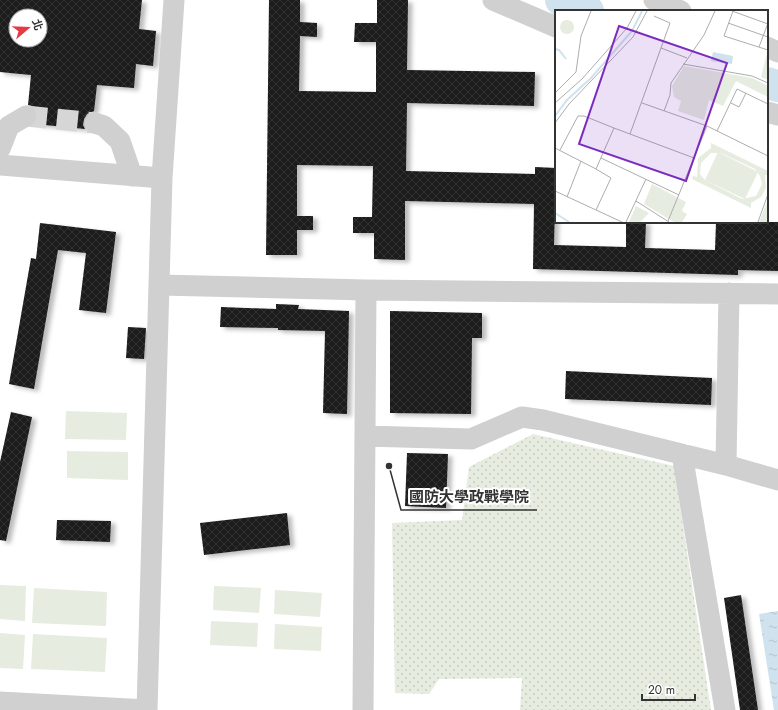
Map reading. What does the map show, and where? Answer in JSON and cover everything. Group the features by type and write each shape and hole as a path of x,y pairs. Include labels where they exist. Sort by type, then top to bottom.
{"lane":[{"path":"0,702 147,710 162,178 174,0"},
{"path":"493,0 555,27"},
{"path":"654,0 679,10"},
{"path":"768,48 778,52"},
{"path":"768,112 778,115"},
{"path":"0,150 9,126 26,116"},
{"path":"94,123 104,126 120,140 132,176"},
{"path":"0,165 162,178"},
{"path":"159,285 366,290 778,294"},
{"path":"363,710 366,290"},
{"path":"726,465 729,294"},
{"path":"365,436 471,439 522,417 543,420 682,454 778,480"},
{"path":"682,454 725,710"}],"shaded area":[{"path":"66,411 127,413 126,440 65,439"},
{"path":"533,434 674,466 711,710 520,710 522,678 439,679 429,694 395,693 392,523 462,520 469,467"},
{"path":"67,451 128,452 128,480 67,478"},
{"path":"0,585 26,586 25,621 0,619"},
{"path":"214,586 261,588 259,613 213,610"},
{"path":"34,588 107,592 106,626 32,623"},
{"path":"275,590 322,593 320,617 274,614"},
{"path":"211,621 258,623 257,647 210,645"},
{"path":"275,624 322,627 321,651 274,649"},
{"path":"0,633 25,635 23,669 0,668"},
{"path":"33,634 107,638 105,672 31,669"}],"water":[{"path":"778,611 778,710 774,710 759,614"}],"building":[{"path":"0,0 142,0 139,29 156,31 153,66 136,64 134,88 97,85 94,111 87,114 84,119 83,125 85,129 35,124 38,116 36,110 32,106 28,105 31,75 0,72"},
{"path":"269,0 300,0 300,22 317,23 317,37 300,36 299,91 376,92 376,42 354,42 355,23 377,23 377,0 408,0 407,70 535,72 534,106 407,103 406,171 535,174 535,167 555,168 554,245 626,247 626,223 646,223 645,248 715,250 716,223 778,222 778,271 738,270 738,275 533,269 534,204 405,201 405,260 374,259 374,233 353,233 353,217 372,217 373,166 297,165 297,216 313,216 313,230 297,230 297,255 266,255"},
{"path":"40,223 116,232 106,313 79,310 86,253 58,250 34,389 9,384 31,258 36,259"},
{"path":"276,304 299,305 298,309 349,311 347,414 323,413 325,331 278,330 278,328 220,327 221,307 276,309"},
{"path":"390,311 482,313 482,338 472,338 471,414 390,413"},
{"path":"128,327 146,328 144,359 126,358"},
{"path":"566,371 712,378 711,405 565,399"},
{"path":"11,412 32,417 6,541 0,540 0,462"},
{"path":"407,453 448,454 446,508 405,506"},
{"path":"287,513 290,545 204,555 200,523"},
{"path":"57,520 111,521 110,542 56,540"},
{"path":"741,595 758,710 740,710 724,598"}],"waterway":[{"path":"561,0 586,10"},
{"path":"768,83 778,86"}],"tunnel":[{"path":"26,116 95,123"}],"place":[{"name":"國防大學政戰學院","path":"389,466"}]}
